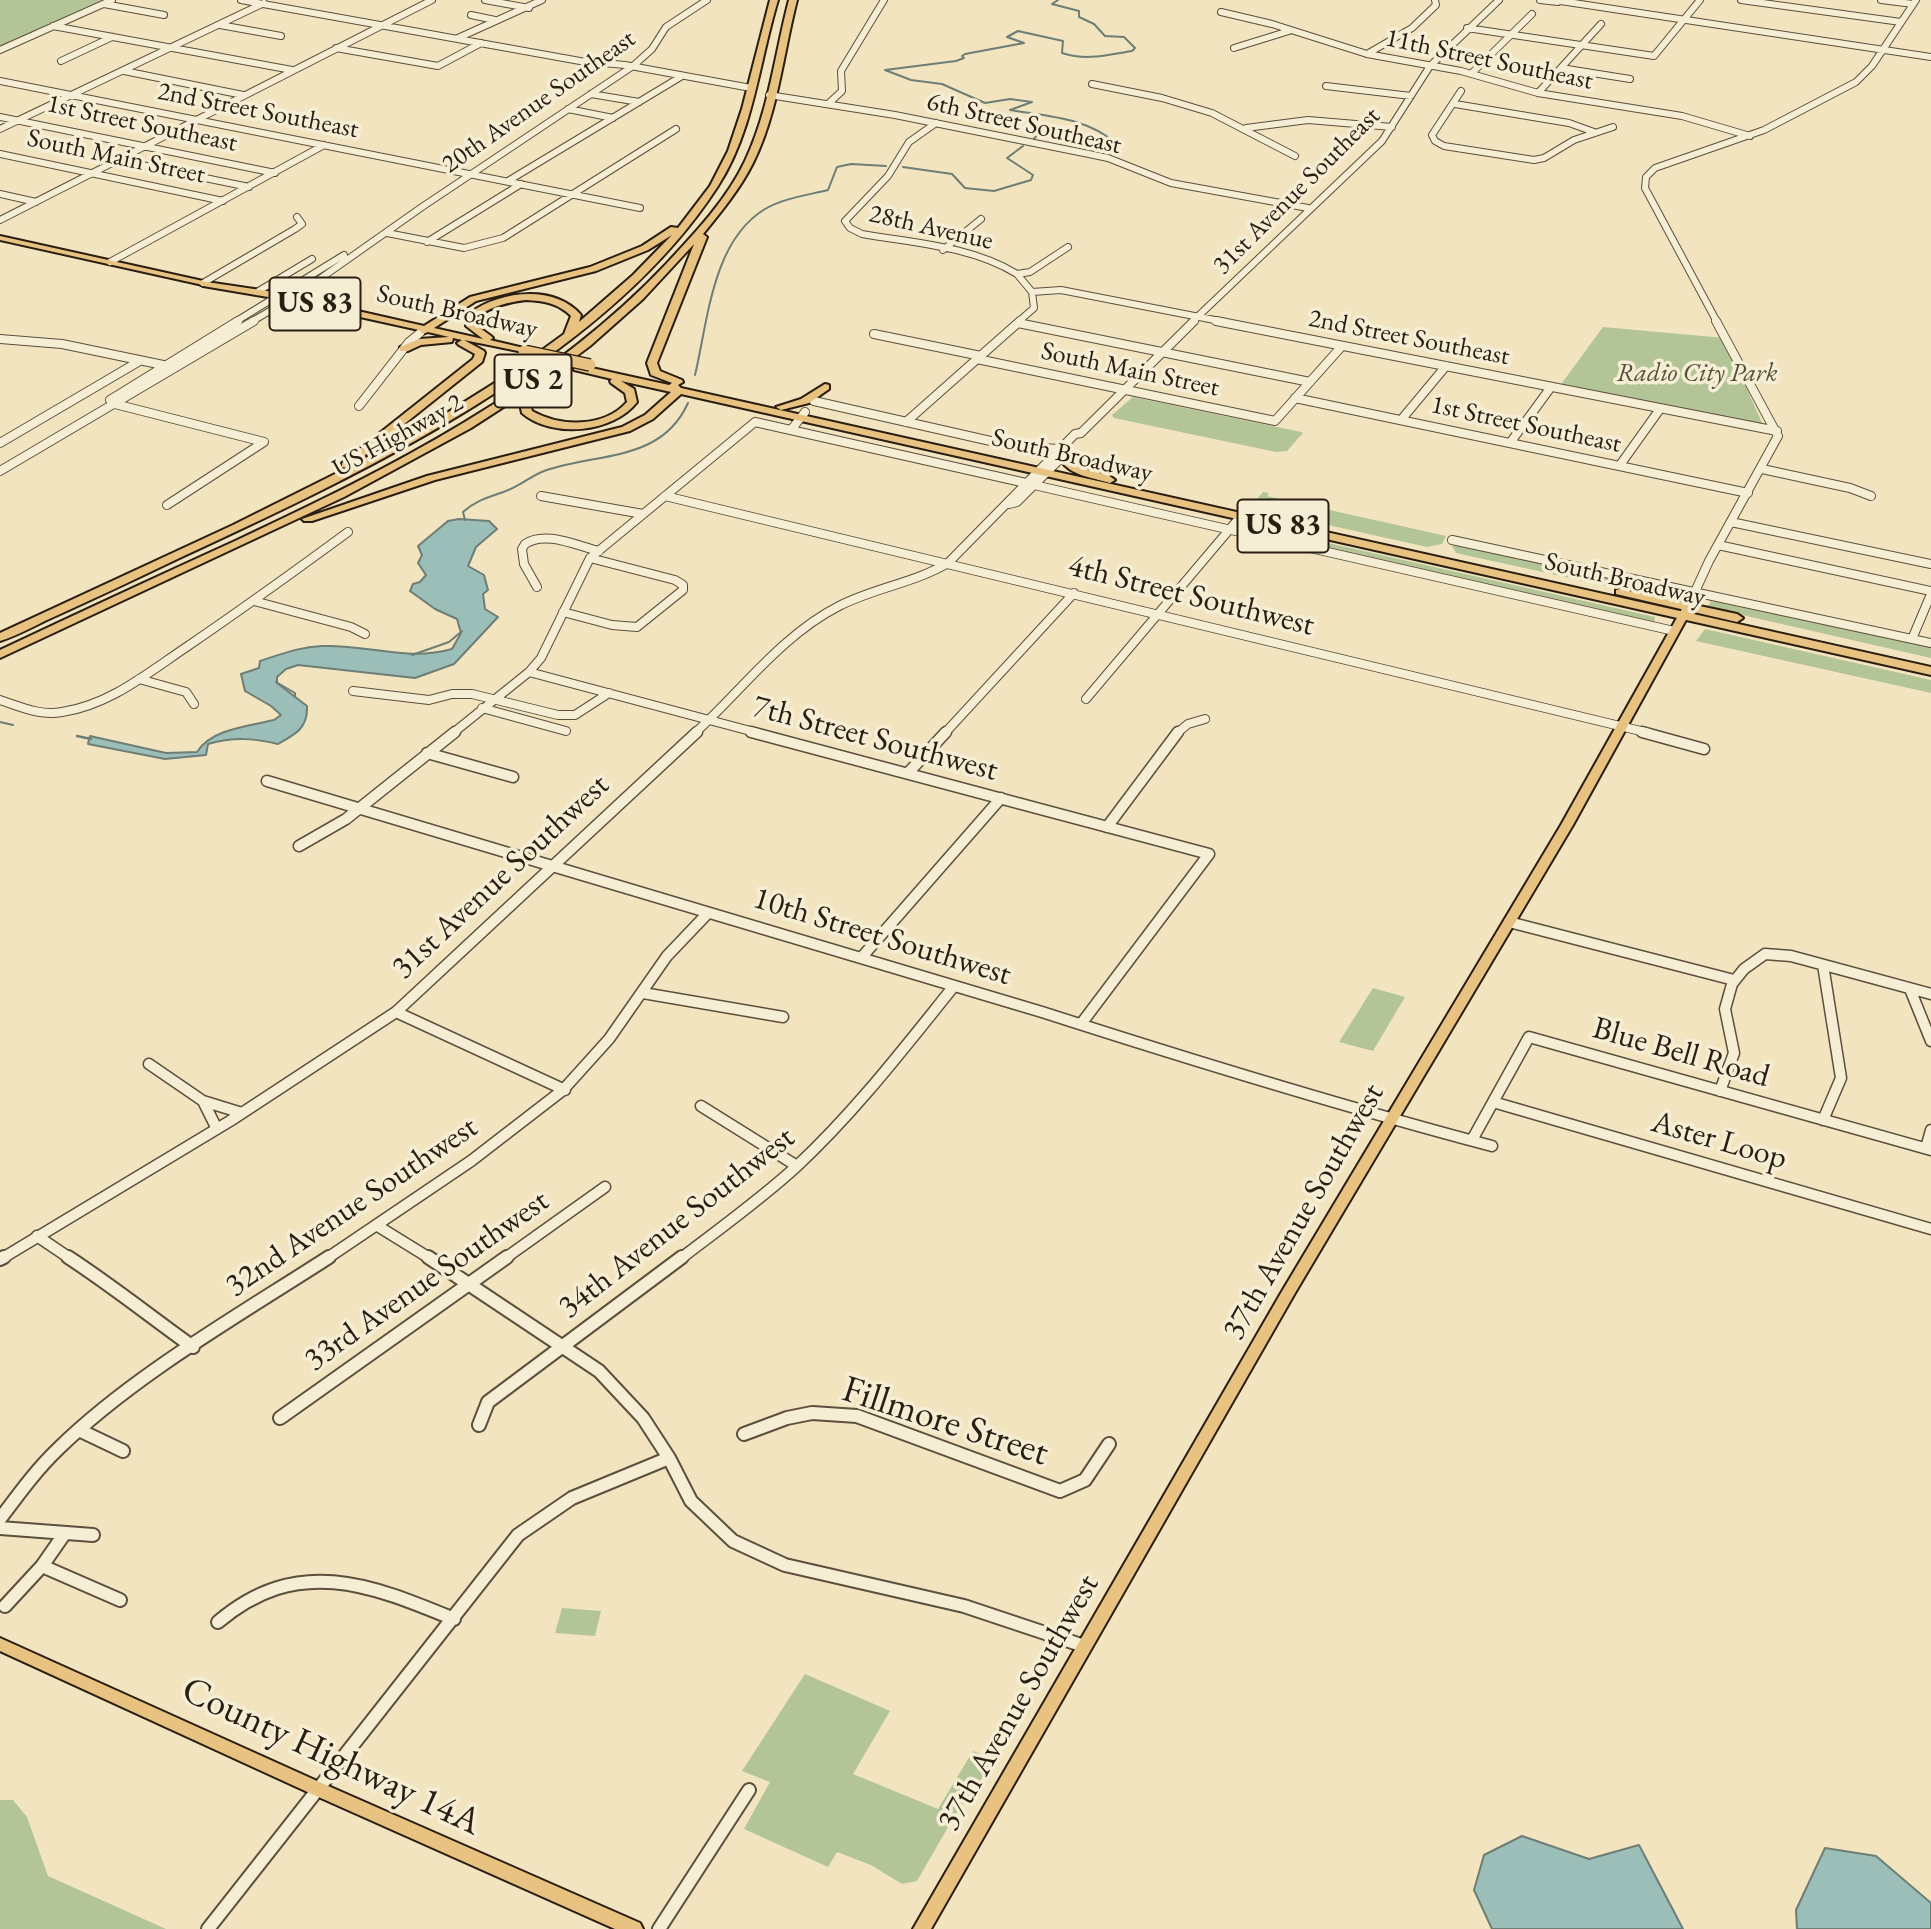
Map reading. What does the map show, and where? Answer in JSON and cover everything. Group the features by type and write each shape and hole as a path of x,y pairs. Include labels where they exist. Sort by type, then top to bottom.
{"highway":[{"name":"US Highway 2","path":"0,637 270,512 433,426 552,348 627,286 676,236 703,202 739,139 774,0"},
{"name":"US Highway 2","path":"0,654 199,562 375,476 465,426 553,367 638,300 702,229 732,190 760,134 793,0"},
{"path":"759,53 760,91 769,95"},
{"path":"751,88 756,90 754,105 760,134"},
{"path":"423,331 448,314 485,295 593,269 630,255 667,234 703,202"},
{"path":"702,229 701,241 652,368 655,373 668,379 776,406 805,401 825,387"},
{"name":"South Broadway","path":"203,283 519,351 709,398 802,415 1241,513 1441,553 1930,668"},
{"name":"South Broadway","path":"203,283 282,299"},
{"path":"519,351 478,333 471,326 473,315 491,304 512,299 544,299 564,304 575,312 575,321 552,348"},
{"path":"395,324 420,323 448,314"},
{"path":"270,512 347,465 475,363 480,353 456,341 406,345 405,333 395,324"},
{"name":"South Broadway","path":"423,331 456,341 519,351"},
{"path":"553,367 524,400 525,410 534,418 561,425 591,425 612,419 629,409 633,398 627,387 583,367"},
{"name":"South Broadway","path":"583,367 776,406 936,450 995,458 1045,470"},
{"path":"661,381 678,391 663,406"},
{"path":"199,562 314,517 402,487 626,429 663,406 682,398 709,398"},
{"path":"1062,452 1067,465 1105,483"},
{"path":"1045,470 1170,493"},
{"name":"South Broadway","path":"1105,483 1170,493 1311,533 1685,612"},
{"path":"1311,533 1358,540 1428,556 1441,553"},
{"path":"0,659 55,628"}],"main road":[{"name":"South Broadway","path":"0,238 203,283"},
{"name":"37th Avenue Southwest","path":"922,1929 1390,1119 1509,922 1685,612"},
{"name":"County Highway 14A","path":"0,1644 634,1929"}],"street":[{"path":"0,50 112,0"},
{"path":"241,0 751,88"},
{"path":"0,129 271,0"},
{"path":"0,220 432,0"},
{"path":"485,0 530,8"},
{"path":"458,38 495,20 530,8 542,0"},
{"name":"20th Avenue Southeast","path":"422,207 633,66 652,50 666,27 707,0"},
{"path":"828,104 842,92 841,71 884,0"},
{"path":"1367,54 1412,28 1436,5 1435,0"},
{"name":"31st Avenue Southeast","path":"1485,10 1490,0"},
{"name":"31st Avenue Southeast","path":"1124,390 1308,208 1382,141 1430,66 1485,10 1499,0"},
{"path":"1540,0 1931,57"},
{"path":"1554,0 1565,3"},
{"path":"1741,0 1901,22"},
{"path":"1777,431 1727,344 1644,182 1655,169 1751,136 1856,82 1872,66 1914,2 1881,0"},
{"path":"1467,28 1654,56 1696,1"},
{"path":"104,4 164,15"},
{"name":"11th Street Southeast","path":"1221,12 1367,54 1472,73 1538,93 1686,117 1751,136"},
{"path":"1472,73 1532,14"},
{"path":"471,15 495,20"},
{"path":"219,24 281,36"},
{"path":"1538,93 1601,24"},
{"path":"53,26 292,70"},
{"path":"1234,48 1289,31"},
{"path":"61,61 112,37"},
{"path":"336,48 438,66 481,43"},
{"path":"1561,68 1630,79"},
{"path":"123,71 243,95"},
{"path":"508,181 682,76"},
{"name":"2nd Street Southeast","path":"0,81 521,184"},
{"path":"1092,84 1181,103 1246,128 1281,151 1295,156"},
{"path":"1326,86 1411,96"},
{"path":"1461,91 1455,104 1435,126 1432,135 1435,142 1460,149 1534,160 1544,158 1573,140 1613,127"},
{"path":"591,94 639,102"},
{"name":"6th Street Southeast","path":"769,95 936,123 1108,158 1171,183 1308,208"},
{"path":"1455,104 1569,123 1594,132"},
{"path":"568,109 613,118"},
{"name":"1st Street Southeast","path":"0,117 275,173"},
{"path":"1246,128 1308,120 1392,127"},
{"name":"28th Avenue","path":"936,123 909,142 881,185 845,221 850,228 862,234 998,262 1017,274"},
{"path":"387,233 464,248 503,238 676,130"},
{"path":"110,262 324,145"},
{"name":"South Main Street","path":"0,154 224,201"},
{"path":"117,160 249,187"},
{"path":"427,242 521,184 640,208"},
{"path":"0,194 36,202"},
{"path":"0,471 111,403 166,365 282,299 387,233 422,207"},
{"path":"111,403 178,367 422,207"},
{"path":"203,283 295,229 302,224 297,217"},
{"path":"943,250 981,219"},
{"path":"1017,274 1030,272 1068,247"},
{"path":"257,292 312,259"},
{"path":"906,422 1034,309 1032,292 1017,274"},
{"name":"2nd Street Southeast","path":"1032,292 1061,290 1777,431"},
{"path":"1018,323 1310,382"},
{"path":"359,406 406,345 423,331"},
{"name":"South Main Street","path":"874,334 1275,421 1295,398"},
{"path":"0,339 29,339 139,362 178,367"},
{"path":"1295,398 1342,346"},
{"path":"0,443 139,362"},
{"path":"1401,420 1446,366"},
{"path":"1510,443 1551,387"},
{"name":"31st Avenue Southwest","path":"0,1259 242,1114 396,1012 808,625 839,606 929,574 948,563 1009,504 1017,502 1030,484 1062,452 1083,436 1080,433 1124,390"},
{"name":"1st Street Southeast","path":"1295,398 1748,493"},
{"path":"814,401 1017,447 1062,452"},
{"path":"111,403 264,442 167,505"},
{"path":"1620,466 1660,408"},
{"path":"791,430 802,415"},
{"path":"299,846 328,831 358,809 529,672 541,657 590,558 755,422 1674,631"},
{"name":"37th Avenue Southwest","path":"1685,612 1718,545 1777,442 1777,431"},
{"path":"1762,470 1850,488 1871,496"},
{"path":"541,496 643,514"},
{"name":"4th Street Southwest","path":"665,496 1074,593 1155,616 1336,656 1622,726 1704,749"},
{"path":"1086,699 1231,530 1241,513"},
{"path":"1731,522 1931,564"},
{"path":"0,700 42,713 73,709 100,701 139,679 254,601 348,532"},
{"path":"537,587 527,572 522,553 525,543 533,538 542,537 599,551"},
{"path":"1452,540 1931,643"},
{"path":"1718,545 1931,592 1912,639"},
{"path":"563,612 612,625 642,625 683,590 683,585 590,558"},
{"path":"908,773 1074,593"},
{"path":"254,601 351,627 365,634"},
{"name":"7th Street Southwest","path":"529,672 1209,854 1081,1024"},
{"path":"139,679 186,692 194,704"},
{"path":"353,691 429,700 452,694 471,694 558,715 575,715 608,693"},
{"path":"482,708 566,731"},
{"path":"1107,827 1179,730 1205,719"},
{"path":"427,753 513,777"},
{"name":"10th Street Southwest","path":"267,781 1081,1024 1168,1053 1390,1119 1492,1146"},
{"path":"861,958 1001,798"},
{"name":"32nd Avenue Southwest","path":"0,1519 26,1484 79,1430 192,1347 474,1158 565,1090 596,1056 663,962 708,913"},
{"path":"1509,922 1734,981"},
{"path":"1720,1091 1734,1053 1725,1009 1734,981 1744,969 1765,954 1791,956 1931,994"},
{"path":"1823,965 1841,1078 1823,1120"},
{"name":"34th Avenue Southwest","path":"479,1425 488,1402 751,1205 797,1166 858,1105 954,986"},
{"path":"1910,989 1931,1041"},
{"path":"643,993 783,1017"},
{"path":"396,1012 565,1090"},
{"name":"Blue Bell Road","path":"1472,1140 1529,1037 1928,1149"},
{"path":"149,1064 203,1101 242,1114"},
{"path":"203,1101 205,1111 215,1122 217,1129"},
{"name":"Aster Loop","path":"1493,1102 1931,1230"},
{"path":"701,1106 797,1166"},
{"path":"1928,1149 1931,1130"},
{"name":"33rd Avenue Southwest","path":"280,1418 605,1187"},
{"path":"376,1225 471,1283 564,1345 613,1383 643,1418 669,1458 691,1501 733,1541 785,1565 964,1606 1084,1646"},
{"path":"37,1236 120,1291 138,1308 192,1347"},
{"name":"Fillmore Street","path":"744,1434 798,1413 829,1410 857,1416 1060,1491 1078,1487 1092,1472 1108,1444"},
{"path":"79,1430 123,1451"},
{"path":"208,1929 518,1535 548,1510 588,1488 669,1458"},
{"path":"0,1528 93,1535"},
{"path":"5,1606 42,1566 65,1533"},
{"path":"42,1566 120,1600"},
{"path":"218,1622 235,1605 272,1588 327,1579 377,1588 454,1619"},
{"path":"659,1929 749,1790"}],"green space":[{"path":"0,0 106,0 0,47"},
{"name":"Radio City Park","path":"1603,327 1724,338 1763,425 1559,387"},
{"path":"1133,397 1303,433 1287,451 1276,452 1114,418 1112,415"},
{"path":"1263,492 1269,493 1267,496 1446,536 1442,544 1427,547 1261,510 1254,503"},
{"path":"1249,525 1655,617 1654,623 1242,530"},
{"path":"1458,545 1672,592 1675,596 1670,600 1456,553 1452,546"},
{"path":"1711,601 1931,647 1931,658 1707,607"},
{"path":"1705,629 1931,680 1931,693 1696,641"},
{"path":"1373,988 1405,997 1373,1051 1339,1042"},
{"path":"562,1608 601,1611 595,1636 555,1633"},
{"path":"805,1674 890,1711 853,1774 938,1809 973,1751 995,1760 955,1815 917,1881 902,1884 871,1865 837,1852 828,1867 744,1829 770,1782 742,1771"},
{"path":"0,1800 13,1800 27,1817 48,1876 166,1929 0,1929"}],"water":[{"path":"448,521 489,521 497,529 476,547 468,566 484,575 488,590 483,594 485,609 498,617 454,664 415,678 298,665 286,669 277,677 277,683 307,706 307,714 300,730 278,744 226,740 208,744 206,755 165,759 88,744 90,736 166,753 197,752 203,744 221,733 274,720 281,715 245,691 241,674 259,668 260,661 291,651 322,646 419,654 452,649 461,633 457,619 435,609 410,591 413,584 420,582 426,575 418,563 422,555 418,546"},
{"path":"1522,1836 1589,1859 1639,1845 1683,1929 1492,1929 1474,1890 1484,1855"},
{"path":"1825,1848 1876,1856 1931,1903 1931,1929 1797,1929 1796,1910"}],"waterway":[{"path":"1033,140 1038,134 1046,134 1080,139 1103,148 1116,144 1105,135 1080,123 1010,110 1032,102 1010,99 985,103 942,84 911,80 885,70 956,61 964,58 962,56 965,54 1024,43 1007,37 1018,31 1063,41 1062,53 1080,57 1132,51 1135,48 1124,37 1105,36 1094,24 1079,17 1079,11 1052,4 1058,0"},
{"path":"903,167 952,174 965,188 994,191 1031,180 1033,175 1007,158 1023,146"},
{"path":"695,375 715,284 723,261 747,223 772,205 828,190 837,167 851,164 886,166"},
{"path":"465,520 463,512 473,504 511,489 544,471 645,446 662,436 676,422 688,403"},
{"path":"412,655 449,642 462,631"},
{"path":"276,682 295,693 295,697"},
{"path":"0,722 13,725"},
{"path":"77,736 91,739"}]}
